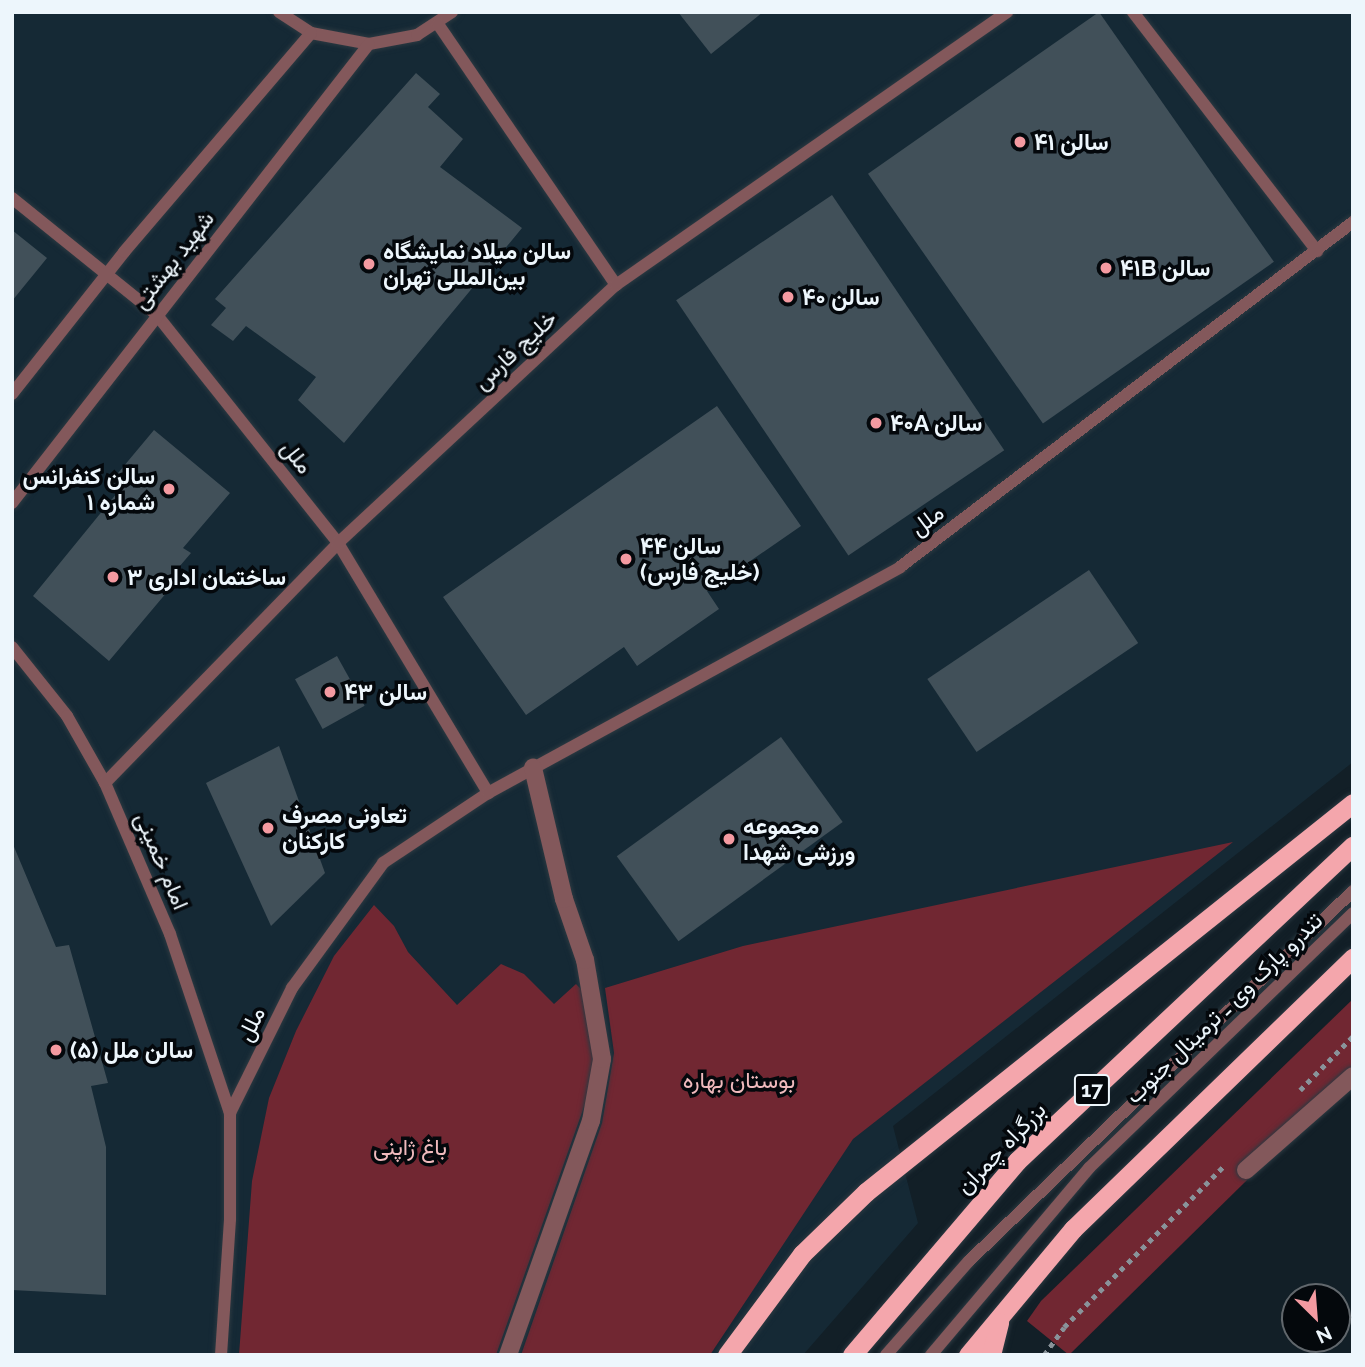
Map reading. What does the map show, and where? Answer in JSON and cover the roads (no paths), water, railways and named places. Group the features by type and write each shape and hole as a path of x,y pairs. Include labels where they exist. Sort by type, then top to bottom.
{"highway":[{"path":"727,1355 802,1254 937,1132 1353,803"},
{"name":"بزرگراه چمران","path":"852,1355 1017,1161 1353,845"},
{"path":"968,1355 1073,1229 1353,958"},
{"path":"991,1355 1002,1313"}],"street":[{"path":"508,1355 591,1121 602,1059 585,960 564,899 533,768"},
{"path":"1238,1164 1353,1076"}],"lane":[{"path":"279,12 311,33 369,44 405,38 438,24 452,12"},
{"name":"خلیج فارس","path":"105,783 338,543 617,285 1007,12"},
{"path":"1133,12 1317,251"},
{"path":"438,24 617,285"},
{"name":"شهید بهشتی","path":"12,394 311,33"},
{"name":"شهید بهشتی","path":"12,503 156,314 369,44"},
{"name":"ملل","path":"12,198 156,314 338,543 488,793"},
{"name":"ملل","path":"221,1355 230,1219 230,1113 292,988 383,863 488,793 900,567 1353,222"},
{"name":"امام خمینی","path":"12,647 66,716 105,783 170,934 230,1113"},
{"path":"886,1355 969,1261 1353,891"},
{"name":"تندرو پارک وی ـ ترمینال جنوب","path":"931,1355 1089,1168 1353,913"}],"place":[{"name":"سالن ۴۱","path":"1020,142"},
{"name":"سالن میلاد نمایشگاه بین‌المللی تهران","path":"369,264"},
{"name":"۴۱B سالن","path":"1106,268"},
{"name":"سالن ۴۰","path":"788,297"},
{"name":"۴۰A سالن","path":"876,423"},
{"name":"سالن کنفرانس شماره ۱","path":"169,489"},
{"name":"سالن ۴۴ (خلیج فارس)","path":"626,559"},
{"name":"ساختمان اداری ۳","path":"113,577"},
{"name":"سالن ۴۳","path":"330,692"},
{"name":"تعاونی مصرف کارکنان","path":"268,828"},
{"name":"مجموعه ورزشی شهدا","path":"729,839"},
{"name":"(۵) سالن ملل","path":"56,1050"}],"park label":[{"name":"بوستان بهاره","path":"739,1080"},
{"name":"باغ ژاپنی","path":"410,1147"}]}
